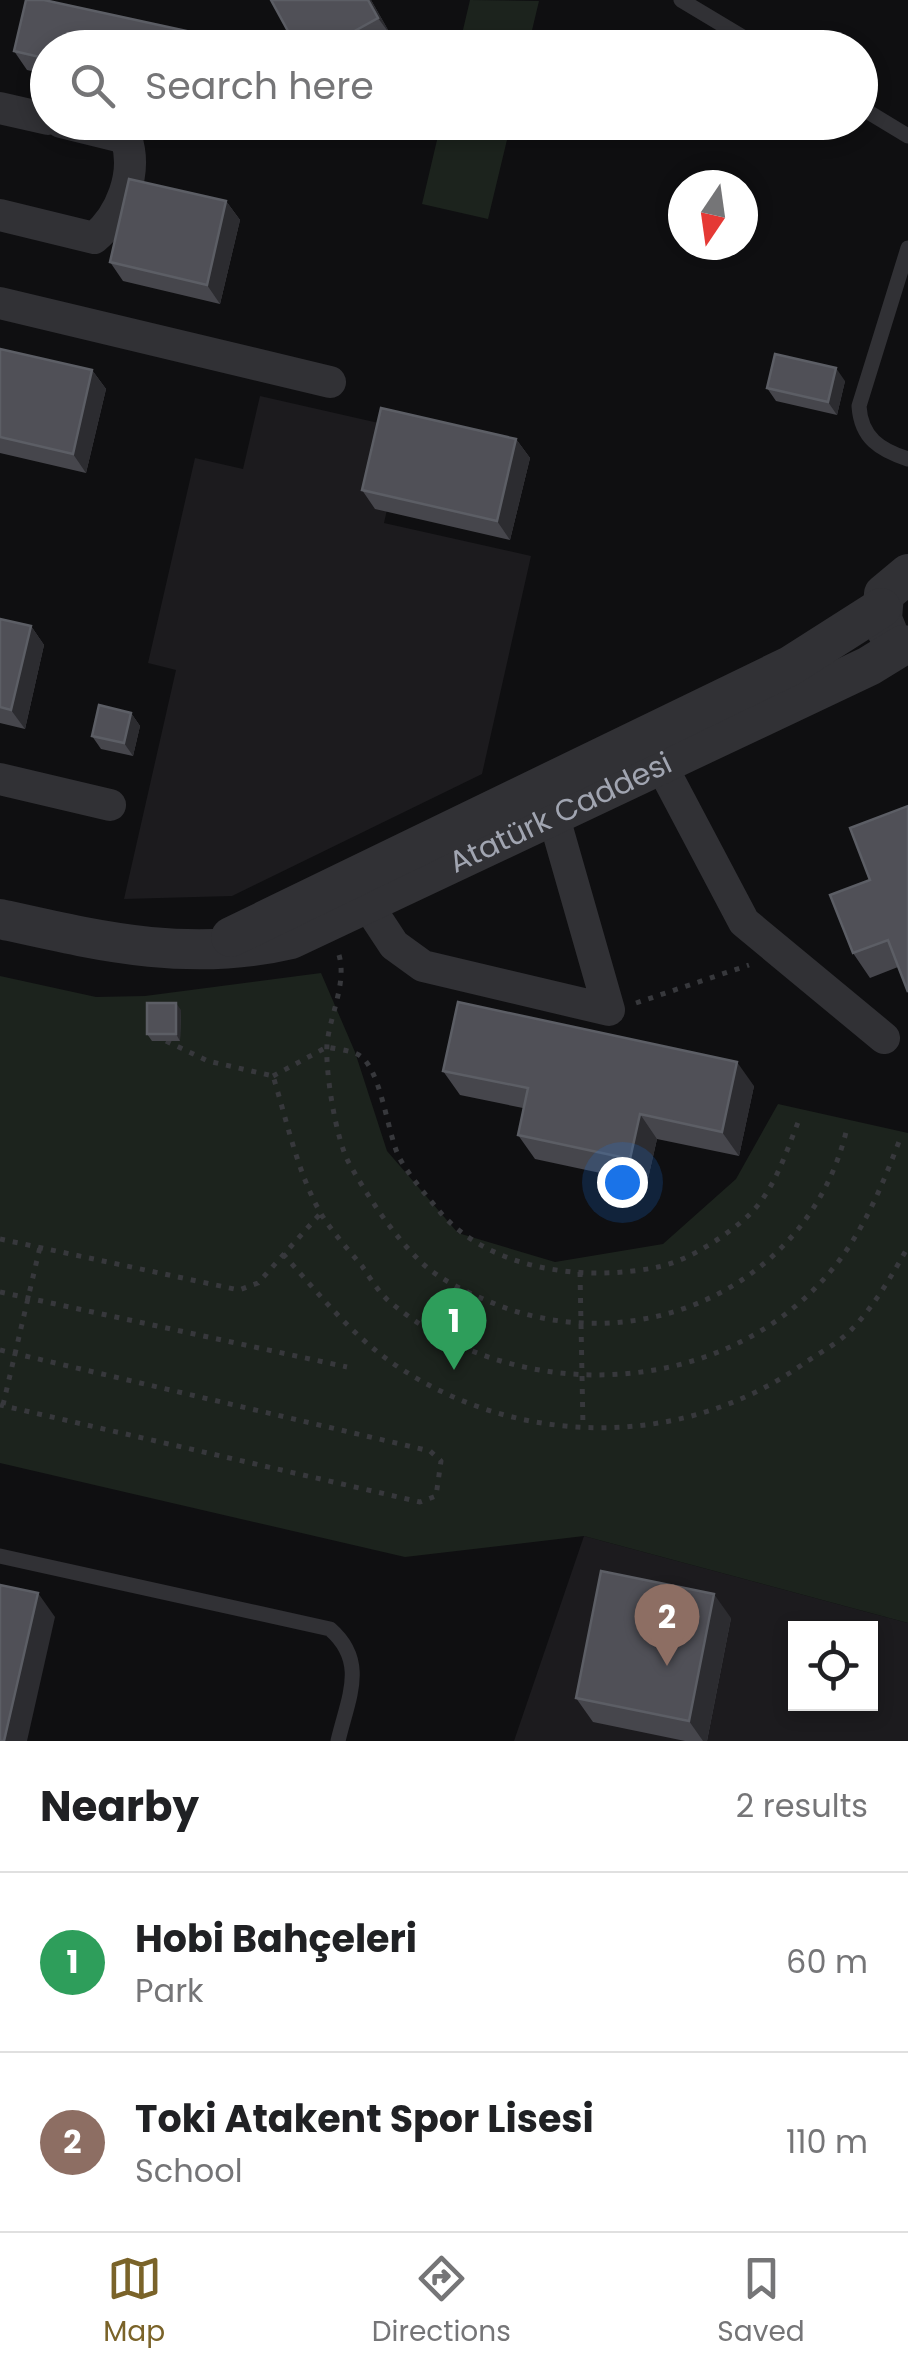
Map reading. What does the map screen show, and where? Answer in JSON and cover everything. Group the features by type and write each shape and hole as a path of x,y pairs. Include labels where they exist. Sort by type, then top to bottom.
{"street":[{"path":"0,108 30,115"},
{"path":"0,216 94,238 116,220 132,156 127,140"},
{"path":"0,303 330,382"},
{"name":"Atatürk Caddesi","path":"654,749 881,608 892,583 908,574"},
{"path":"881,608 886,630 906,645"},
{"name":"Atatürk Caddesi","path":"209,948 549,800 654,749 869,666 906,645"},
{"path":"654,749 744,922 884,1038"},
{"path":"0,778 110,805"},
{"path":"367,904 394,945 422,966 609,1010 549,800"},
{"name":"Atatürk Caddesi","path":"0,919 139,949 254,948 329,923 367,904 549,800"}],"lane":[{"path":"681,0 730,30"},
{"path":"878,118 908,136"},
{"path":"908,248 858,406 862,426 876,445 908,459"},
{"path":"0,1556 330,1630 351,1652 353,1675 338,1741"}],"path":[{"path":"329,923 343,968 327,1047 346,1159 422,1263 470,1294 527,1316 581,1324 669,1316 724,1294 767,1259 808,1214 828,1180 847,1128"},
{"path":"609,1010 782,954"},
{"path":"166,1041 208,1060 273,1076 327,1047 359,1055 370,1068 400,1158 442,1215 482,1249 557,1270 662,1267 705,1246 750,1213 775,1180 799,1120"},
{"path":"273,1076 321,1214 388,1301 436,1332 484,1356 560,1376 617,1377 668,1369 722,1349 777,1320 829,1273 874,1207 900,1139"},
{"path":"0,1239 239,1290 258,1283 321,1214"},
{"path":"0,1350 15,1354 430,1451 441,1461 436,1496 420,1502 2,1406 15,1354 40,1248"},
{"path":"283,1254 341,1319 400,1368 492,1413 583,1427 633,1427 688,1419 754,1394 851,1330 908,1248"},
{"path":"580,1272 583,1427"},
{"path":"0,1292 347,1368"}],"shaded area":[{"path":"470,0 539,1 532,30 463,30"},
{"path":"437,140 507,140 488,219 422,204"},
{"path":"260,396 405,429 384,523 531,556 482,774 232,896 124,899 176,670 148,663 195,458 243,469"},
{"path":"321,973 355,1052 387,1151 458,1233 555,1262 663,1244 736,1179 778,1104 908,1133 908,1623 584,1536 405,1557 0,1463 0,976 96,997 145,996"},
{"path":"584,1536 908,1623 908,1741 514,1741"}],"building":[{"path":"26,0 44,0 182,30 30,30 30,55 14,51"},
{"path":"271,0 368,0 378,18 356,30 287,30"},
{"path":"129,179 226,201 207,285 110,262"},
{"path":"0,349 92,370 73,454 0,437"},
{"path":"775,354 836,368 828,402 767,388"},
{"path":"381,408 516,439 497,521 362,490"},
{"path":"0,619 31,626 11,710 0,707"},
{"path":"99,705 131,713 124,743 92,736"},
{"path":"908,806 908,992 888,940 853,953 830,895 870,880 850,828"},
{"path":"458,1002 737,1062 722,1132 640,1114 630,1159 518,1135 528,1088 443,1071"},
{"path":"147,1003 176,1003 176,1034 147,1034"},
{"path":"601,1571 714,1594 689,1721 576,1698"},
{"path":"0,1585 38,1593 4,1741 0,1741"}],"place":[{"name":"Hobi Bahçeleri","path":"454,1370"},
{"name":"Toki Atakent Spor Lisesi","path":"667,1666"}]}
